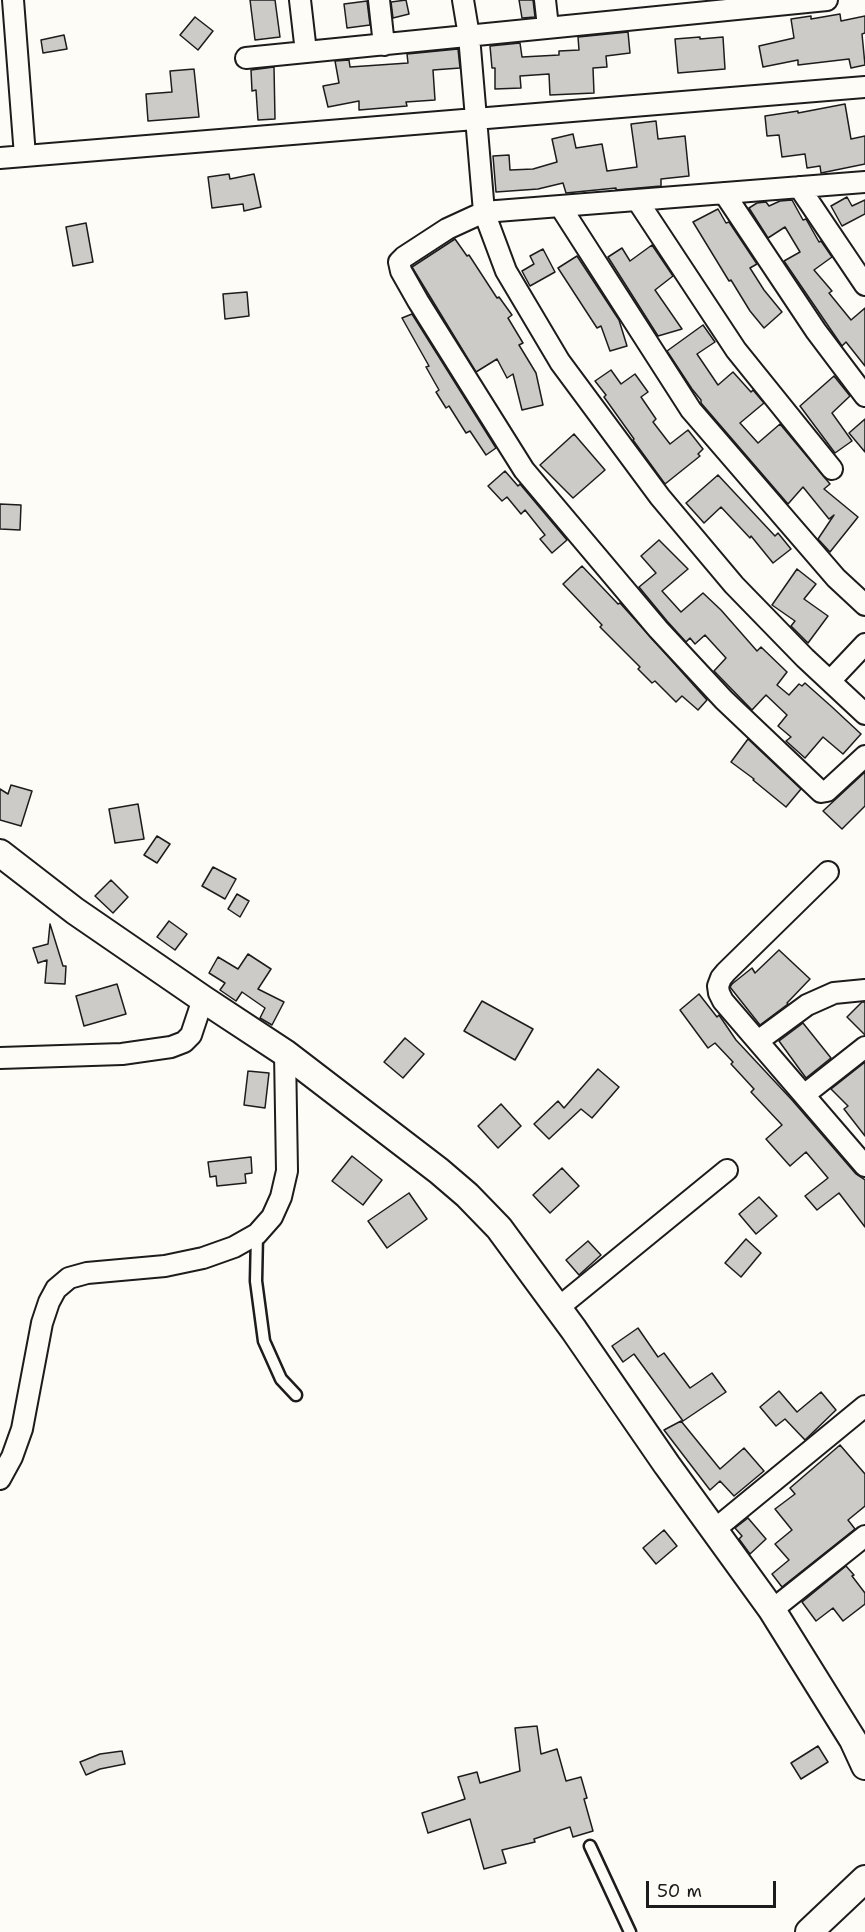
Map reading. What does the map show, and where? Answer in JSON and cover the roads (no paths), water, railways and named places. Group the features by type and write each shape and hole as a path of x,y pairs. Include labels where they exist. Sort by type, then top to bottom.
{"street":[{"path":"12,0 25,156"},
{"path":"300,0 306,52"},
{"path":"379,0 384,45"},
{"path":"463,0 469,36 484,212 506,272 560,362 660,497 734,585 805,658 865,714"},
{"path":"545,0 548,27"},
{"path":"246,58 827,0"},
{"path":"0,158 865,87"},
{"path":"865,182 484,212 447,229 400,260 399,267 524,470 724,700 818,791 827,791 865,756"},
{"path":"799,187 865,285"},
{"path":"724,193 816,331 865,396"},
{"path":"637,200 736,350 832,469"},
{"path":"560,206 691,410 836,578 865,605"},
{"path":"831,681 865,644"},
{"path":"0,853 75,911 285,1053 439,1171 467,1195 499,1228 772,1610 854,1740 865,1766"},
{"path":"828,872 721,978 718,986 723,1001 804,1095 861,1153"},
{"path":"758,1041 807,1005 834,993 865,990"},
{"path":"0,1058 122,1054 171,1047 184,1042 190,1035 203,999"},
{"path":"804,1095 865,1047"},
{"path":"0,1479 12,1457 22,1429 42,1323 56,1288 69,1278 87,1273 165,1266 203,1258 234,1247 257,1234 272,1217 282,1197 286,1172 285,1053"},
{"path":"558,1308 727,1170"},
{"path":"714,1530 865,1406"},
{"path":"772,1610 865,1536"},
{"path":"809,1932 865,1880"}],"lane":[{"path":"257,1234 256,1281 264,1341 281,1379 296,1395"},
{"path":"590,1846 630,1932"}]}
